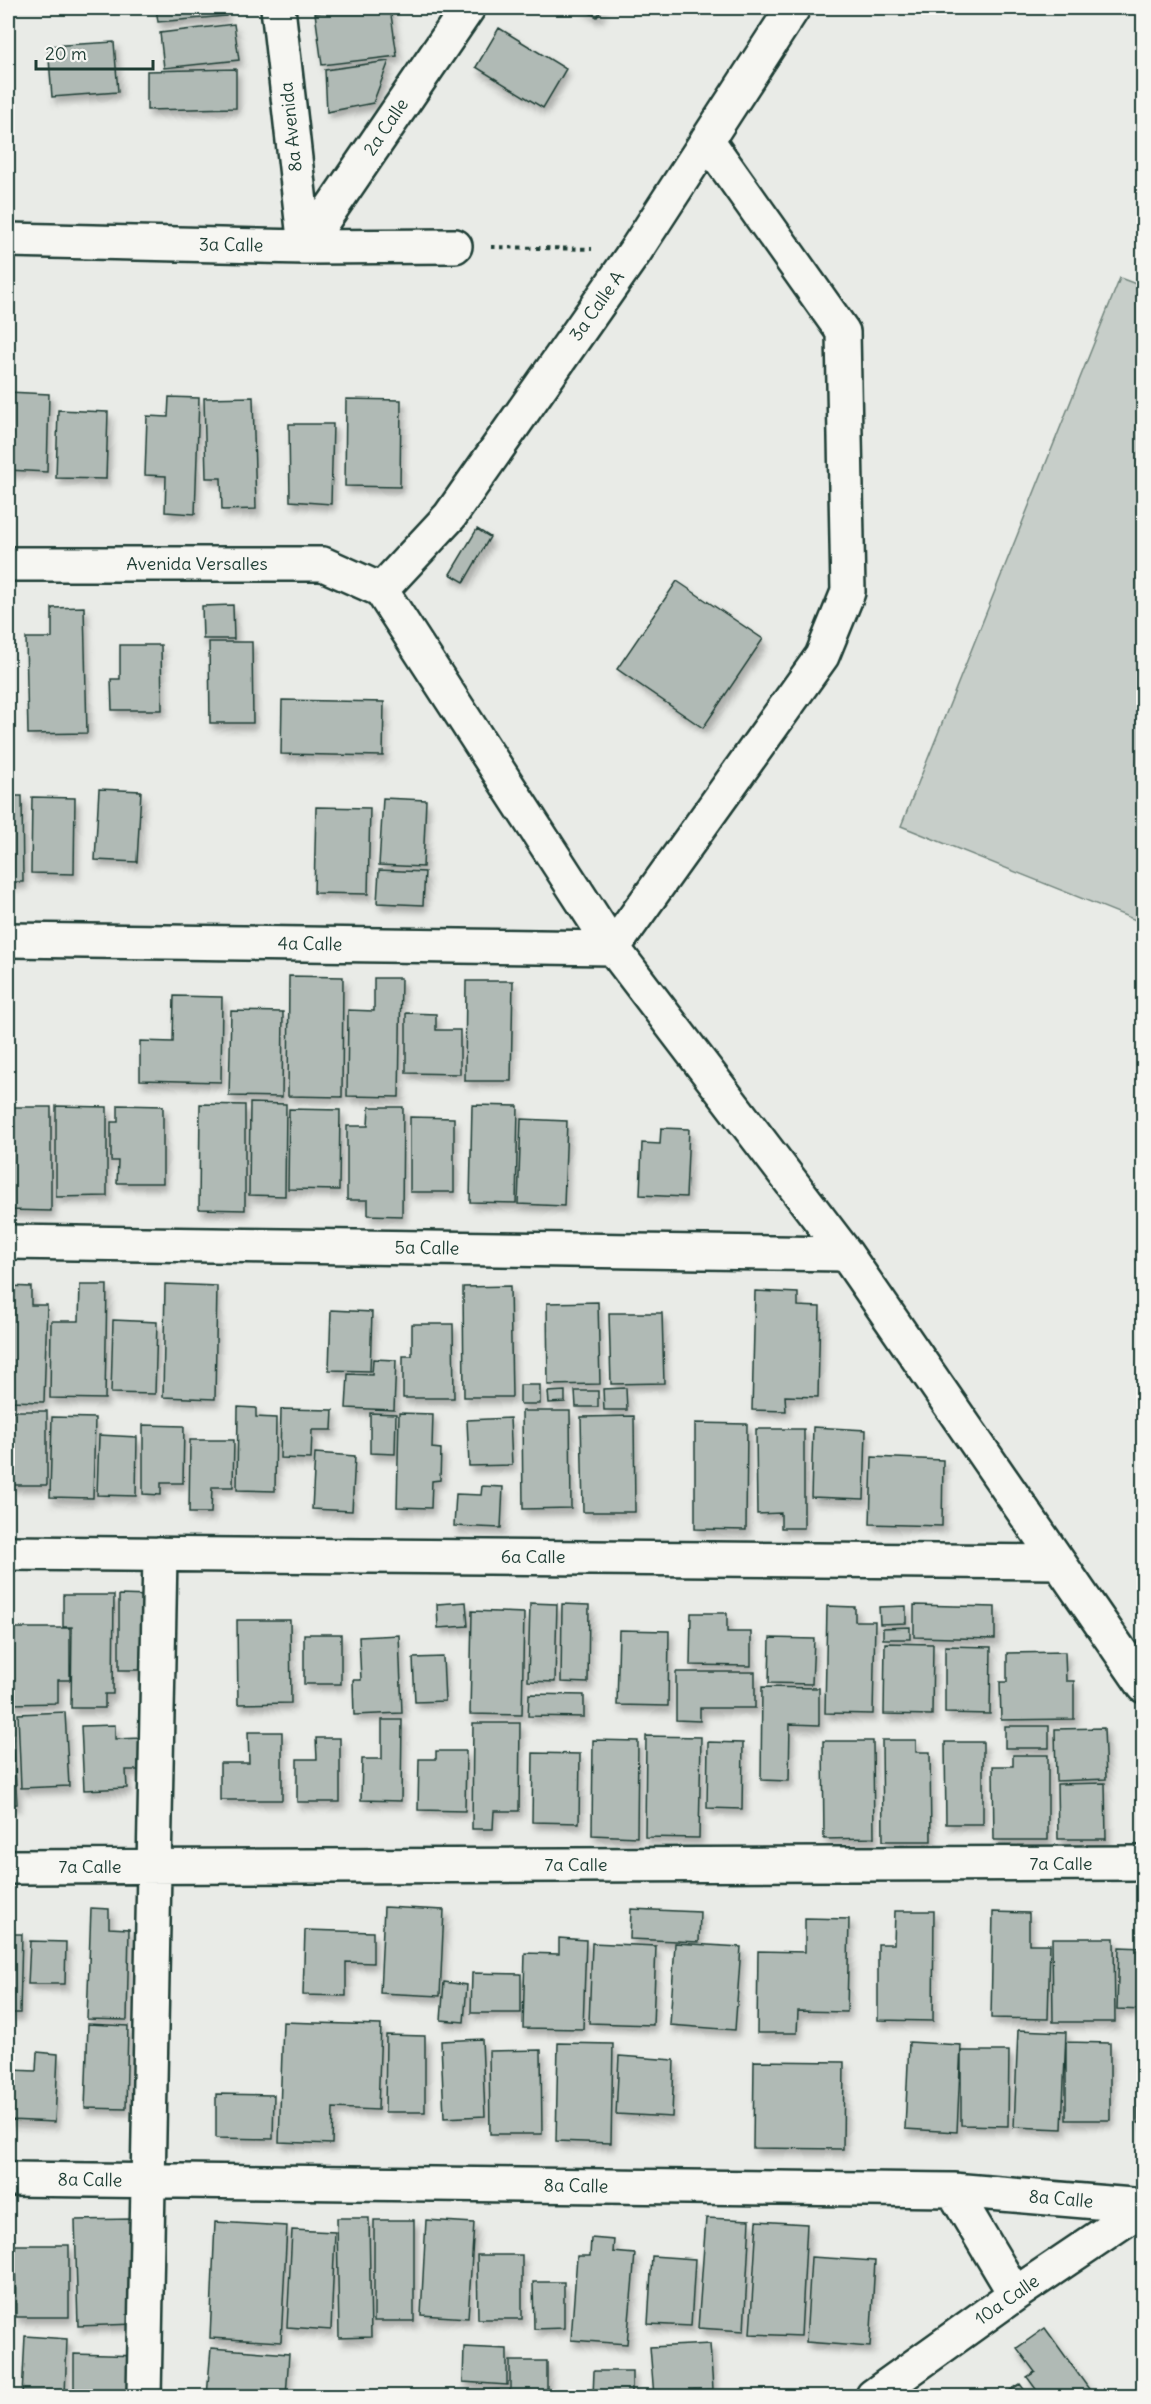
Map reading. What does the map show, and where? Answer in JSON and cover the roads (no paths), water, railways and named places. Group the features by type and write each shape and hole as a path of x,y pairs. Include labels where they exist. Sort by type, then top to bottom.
{"street":[{"name":"8a Avenida","path":"278,8 305,247"},
{"name":"2a Calle","path":"305,247 468,8"},
{"name":"3a Calle A","path":"381,590 450,516 636,249 793,8"},
{"path":"614,948 822,656 848,592 843,332 707,140"},
{"name":"3a Calle","path":"8,240 305,247 455,246"},
{"name":"Avenida Versalles","path":"8,564 323,564 381,590"},
{"path":"381,590 614,948 846,1254 1143,1686"},
{"name":"4a Calle","path":"8,940 614,948"},
{"name":"5a Calle","path":"8,1242 846,1254"},
{"name":"6a Calle","path":"8,1553 1058,1562"},
{"path":"144,2397 160,1554"},
{"name":"7a Calle","path":"8,1867 1143,1863"},
{"name":"8a Calle","path":"8,2179 953,2190 1143,2206"},
{"path":"953,2190 1015,2294"},
{"name":"10a Calle","path":"873,2397 1015,2294 1143,2206"}]}
